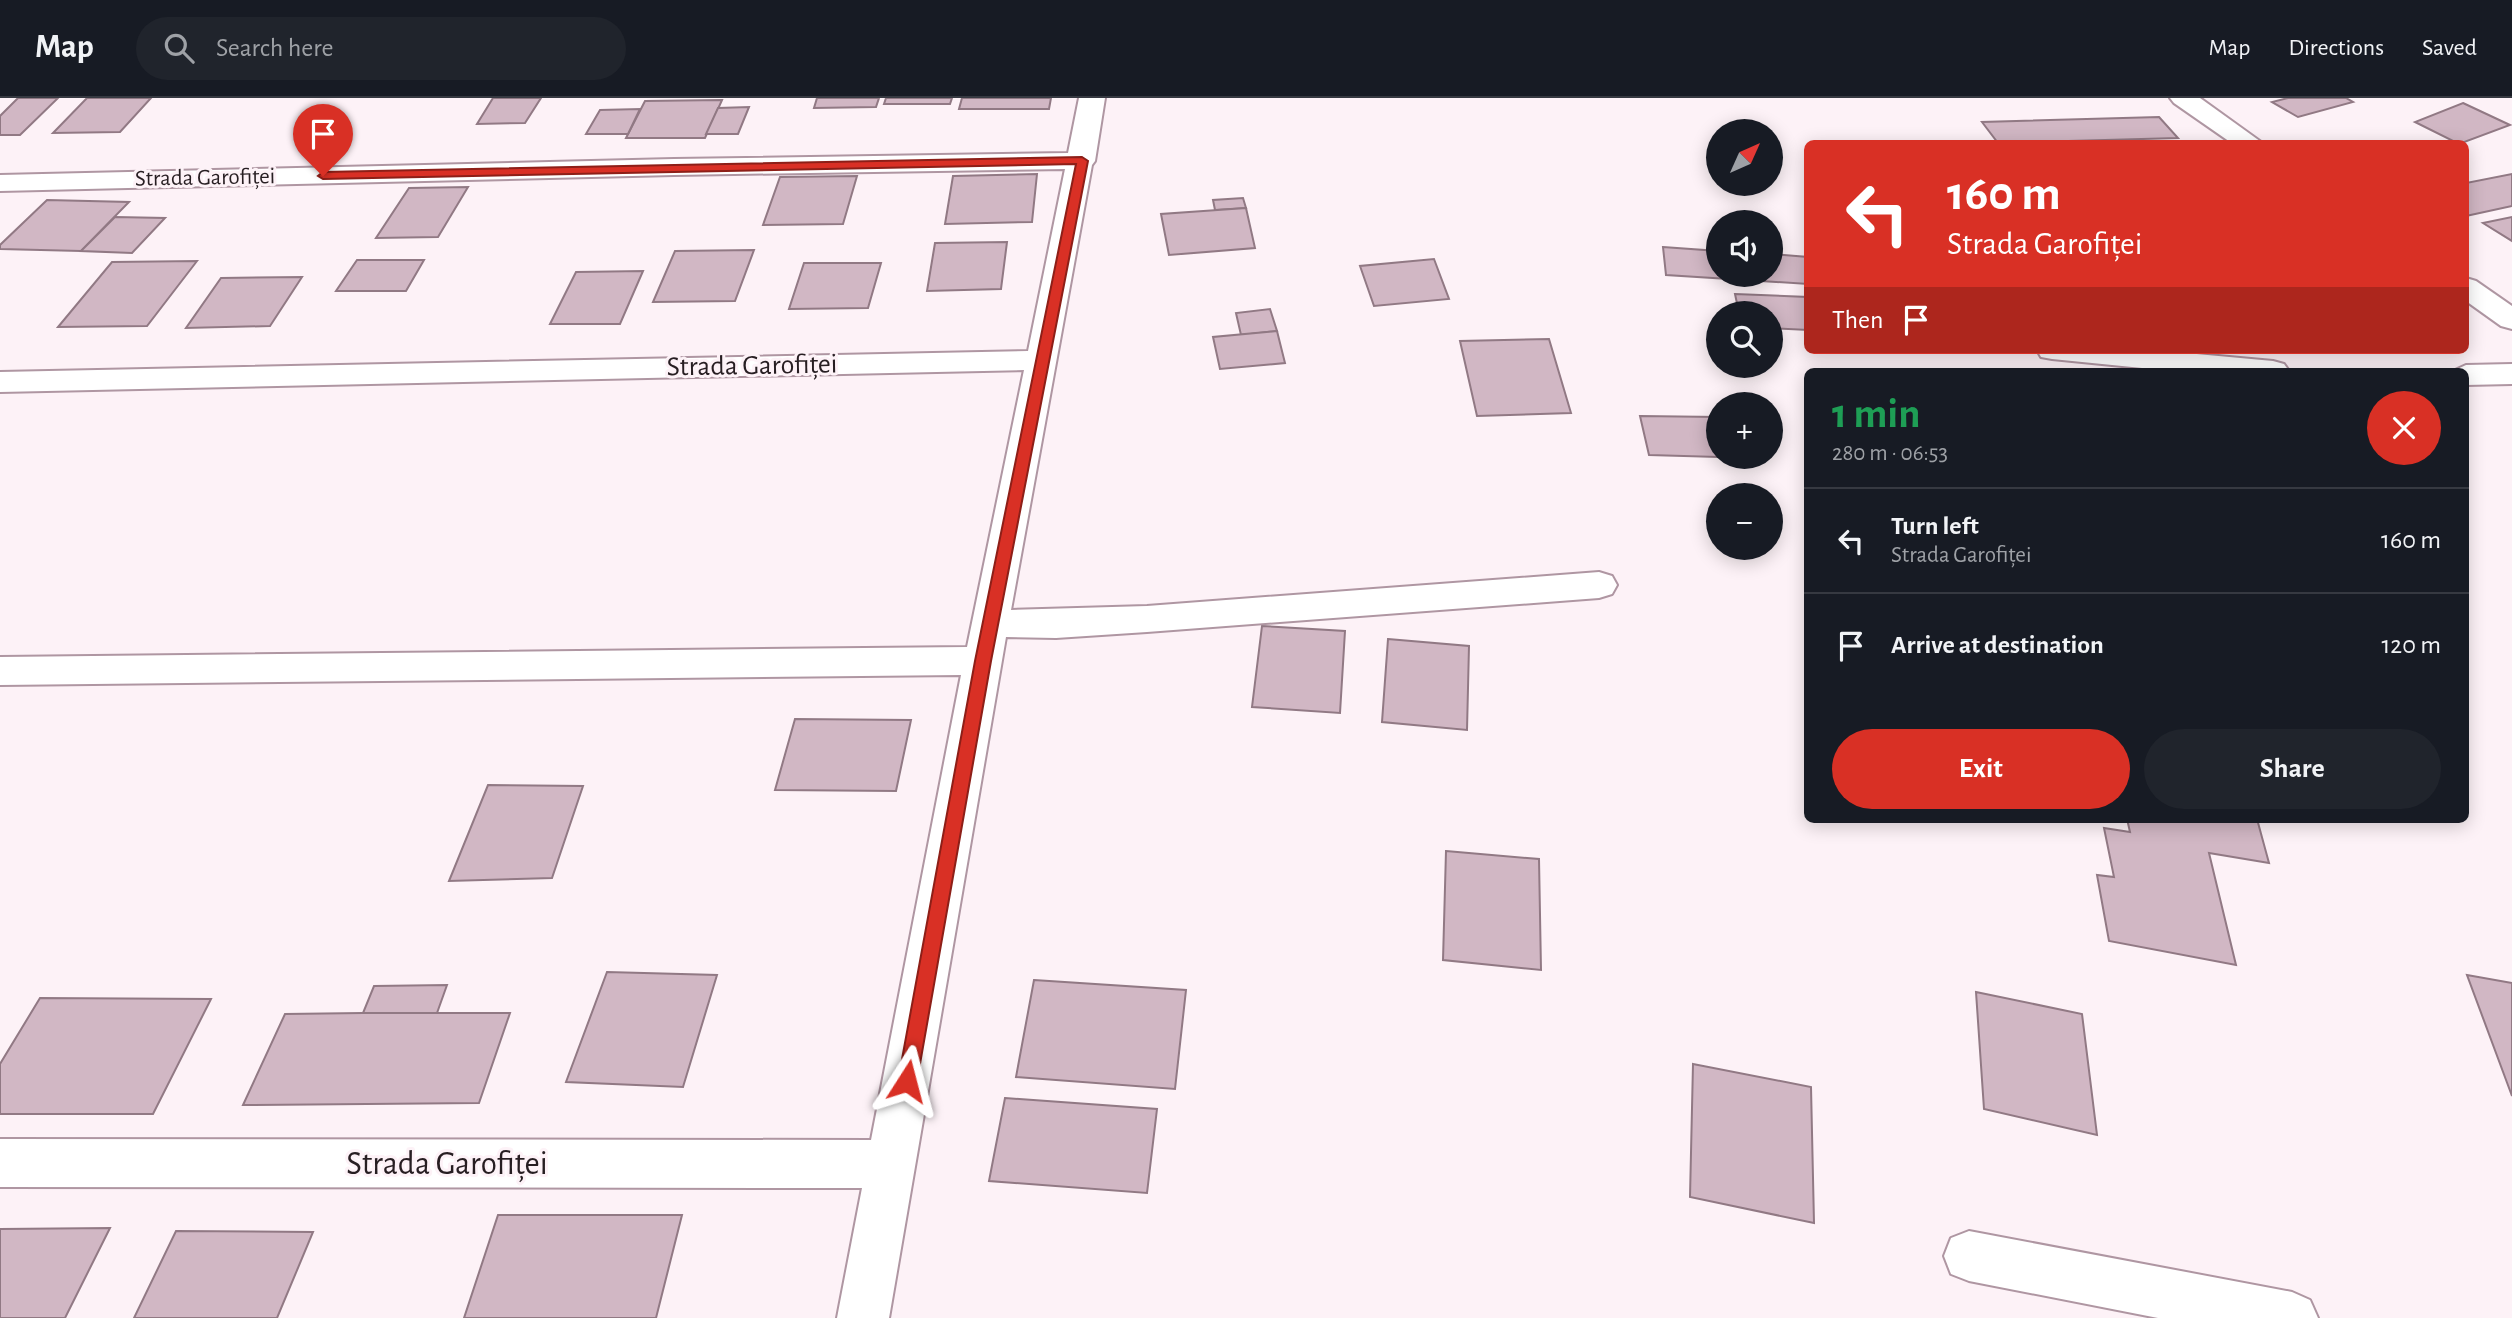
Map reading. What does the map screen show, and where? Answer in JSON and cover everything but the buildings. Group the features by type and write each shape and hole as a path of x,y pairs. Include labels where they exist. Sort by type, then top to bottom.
{"street":[{"path":"863,1318 990,623 1082,161 1092,98"},
{"path":"2183,98 2245,140"},
{"name":"Strada Garofiței","path":"0,183 674,167 1082,161"},
{"path":"2469,290 2512,320"},
{"path":"2094,354 2241,368"},
{"name":"Strada Garofiței","path":"0,382 1043,360"},
{"path":"2469,376 2512,374"},
{"path":"990,623 1056,624 1147,619 1600,585"},
{"path":"0,671 983,661"},
{"name":"Strada Garofiței","path":"0,1163 893,1164"},
{"path":"1969,1256 2292,1318"}],"route":[{"path":"323,176 1082,161 983,661 907,1081"}]}
